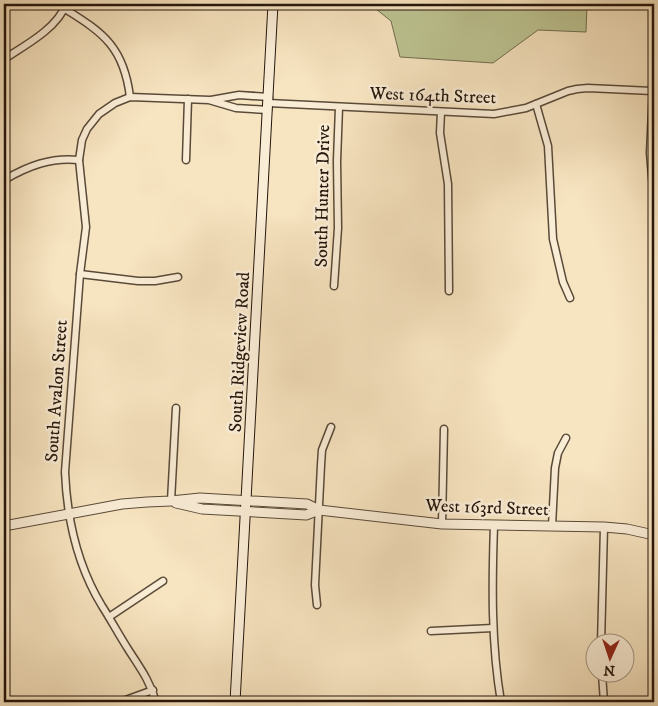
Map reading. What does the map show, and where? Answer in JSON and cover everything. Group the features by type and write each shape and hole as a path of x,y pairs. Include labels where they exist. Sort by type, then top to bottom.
{"street":[{"name":"South Ridgeview Road","path":"235,702 273,4"},
{"path":"4,59 46,31 65,6 99,31 109,43 123,67 128,81 130,97"},
{"path":"654,67 650,153 654,201"},
{"name":"West 164th Street","path":"210,100 236,108 268,103 494,114 536,104 561,93 577,89 652,91"},
{"name":"West 164th Street","path":"79,160 82,140 92,122 99,114 115,103 130,97 210,100 239,95 268,103"},
{"path":"186,160 188,99"},
{"path":"536,104 548,146 552,239 563,282 570,298"},
{"name":"South Hunter Drive","path":"334,286 338,220 337,161 339,107"},
{"path":"441,112 441,140 448,184 448,291"},
{"path":"4,180 43,162 58,159 79,160"},
{"name":"South Avalon Street","path":"79,160 86,227 80,274 65,472 69,515 78,555 94,591 142,668 153,690 156,702"},
{"path":"80,274 138,281 154,281 178,277"},
{"path":"171,501 176,408"},
{"path":"317,605 315,584 322,450 331,427"},
{"path":"442,524 444,429"},
{"path":"552,526 555,468 558,453 566,438"},
{"name":"West 163rd Street","path":"4,526 122,504 200,498 307,504 318,510 442,524 604,527 627,529 654,535"},
{"name":"West 163rd Street","path":"171,501 202,509 246,512 306,515 318,510"},
{"path":"494,525 493,628 501,702"},
{"path":"601,634 604,527"},
{"path":"109,617 163,581"},
{"path":"431,631 493,628"},
{"path":"603,684 604,702"},
{"path":"120,702 153,690"}],"green space":[{"path":"376,4 587,4 586,32 538,30 493,63 400,57 391,21 376,9"}]}
